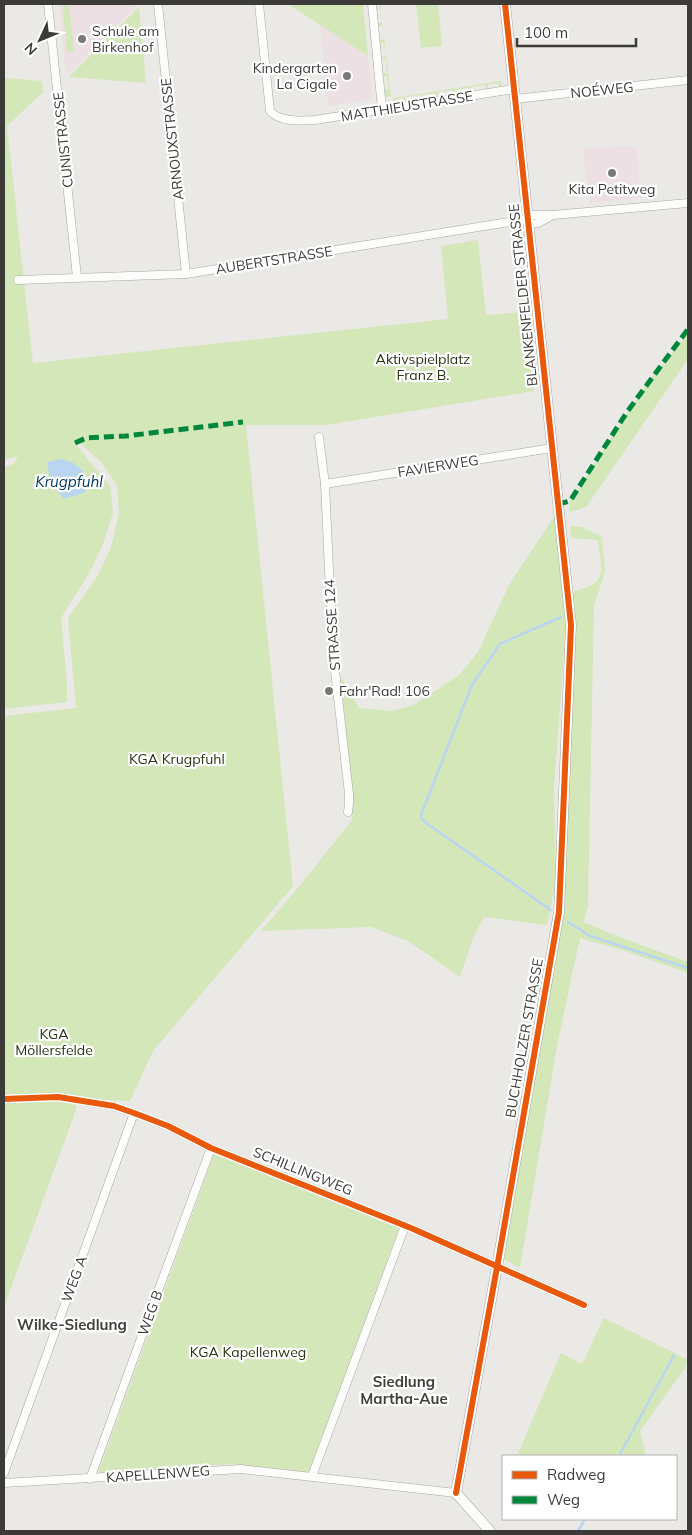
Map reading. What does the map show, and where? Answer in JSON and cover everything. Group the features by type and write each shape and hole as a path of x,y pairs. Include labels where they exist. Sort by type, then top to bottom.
{"street":[{"name":"CUNISTRASSE","path":"48,4 77,277"},
{"name":"ARNOUXSTRASSE","path":"158,4 186,274"},
{"name":"MATTHIEUSTRASSE","path":"259,4 270,111 273,115 300,121 314,120 382,109 515,94"},
{"path":"372,4 382,109"},
{"name":"BLANKENFELDER STRASSE","path":"505,4 567,583"},
{"name":"NOÉWEG","path":"515,94 688,80"},
{"name":"AUBERTSTRASSE","path":"18,280 186,274 553,215 688,202"},
{"name":"STRASSE 124","path":"319,437 324,484 331,620 349,804 348,812"},
{"name":"FAVIERWEG","path":"324,484 552,448"},
{"name":"BUCHHOLZER STRASSE","path":"456,1494 559,912 571,625 567,583"},
{"name":"SCHILLINGWEG","path":"4,1099 58,1098 114,1106 134,1112 168,1126 211,1148 405,1226 584,1305"},
{"name":"WEG A","path":"4,1473 134,1112"},
{"name":"WEG B","path":"90,1479 211,1148"},
{"path":"312,1476 405,1226"},
{"name":"KAPELLENWEG","path":"4,1483 241,1469 456,1494"},
{"path":"456,1494 490,1531"}],"shaded area":[{"name":"Schule am Birkenhof","path":"59,4 138,4 66,75"},
{"name":"Kindergarten La Cigale","path":"320,25 368,56 372,96 369,100 328,106"},
{"name":"Kita Petitweg","path":"636,146 641,198 589,203 583,149"}],"green space":[{"path":"62,4 69,4 74,52 67,52"},
{"path":"288,4 363,4 368,56"},
{"path":"416,4 438,4 442,46 421,48"},
{"path":"139,7 146,83 69,77"},
{"path":"382,17 383,26 377,26 377,23 382,23"},
{"path":"384,35 391,96 384,97 384,90 389,89 387,76 382,76 382,73 387,73 386,59 381,59 380,57 386,56 384,43 379,43 379,40 384,39"},
{"path":"4,78 42,81 43,92 7,126 33,363 448,319 441,246 478,240 486,315 525,312 534,391 326,425 246,425 293,886 153,1051 130,1101 59,1098 77,1107 4,1307 4,716 76,708 68,618 97,577 111,547 119,513 117,486 103,464 80,443 73,441 110,486 113,513 102,547 88,575 61,618 67,702 4,709 4,468 14,463 18,456 4,460"},
{"path":"501,81 502,88 499,88 499,83 488,84 488,90 486,90 485,85 471,87 472,92 469,93 468,88 455,90 455,95 453,95 452,90 438,92 439,97 436,98 435,93 422,95 423,100 420,100 419,95 405,97 406,102 404,103 403,98 397,99 398,104 394,104 393,98"},
{"path":"688,334 688,359 586,507 570,512 569,503 648,382"},
{"path":"553,518 566,622 554,788 556,881 547,925 484,917 473,938 460,977 408,941 371,927 261,931 352,820 341,677 359,708 391,711 412,706 459,675 478,652 509,585"},
{"path":"570,526 582,527 602,537 605,572 594,605 588,905 584,922 688,962 688,973 619,949 580,938 557,1046 520,1268 502,1258 558,933 572,595 574,591 593,584 601,573 598,540 571,538"},
{"name":"KGA Kapellenweg","path":"214,1154 399,1228 309,1474 229,1464 100,1474 98,1473"},
{"path":"604,1318 688,1360 685,1368 640,1431 646,1455 517,1455 561,1353 582,1364"}],"water":[{"name":"Krugpfuhl","path":"60,459 72,462 83,471 86,492 64,499 60,495 52,482 48,462"}],"waterway":[{"path":"551,910 426,823 421,815 472,685 500,644 561,617"},
{"path":"568,922 590,936 688,968"},
{"path":"620,1455 674,1355"},
{"path":"578,1531 584,1520"}],"marked path":[{"path":"558,504 570,501 627,412 688,329"},
{"path":"75,443 86,438 126,436 243,422"}],"cycle path":[{"path":"456,1493 559,912 571,625 505,4"},
{"path":"4,1099 58,1097 114,1106 134,1113 168,1126 211,1148 411,1228 584,1305"}],"place":[{"name":"Schule am Birkenhof","path":"82,39"},
{"name":"Kindergarten La Cigale","path":"347,76"},
{"name":"Kita Petitweg","path":"612,173"},
{"name":"Fahr'Rad! 106","path":"329,691"}],"district":[{"name":"Wilke-Siedlung","path":"72,1324"},
{"name":"Siedlung Martha-Aue","path":"404,1390"}],"park label":[{"name":"Aktivspielplatz Franz B.","path":"423,368"},
{"name":"KGA Krugpfuhl","path":"177,759"},
{"name":"KGA Möllersfelde","path":"54,1042"}]}
